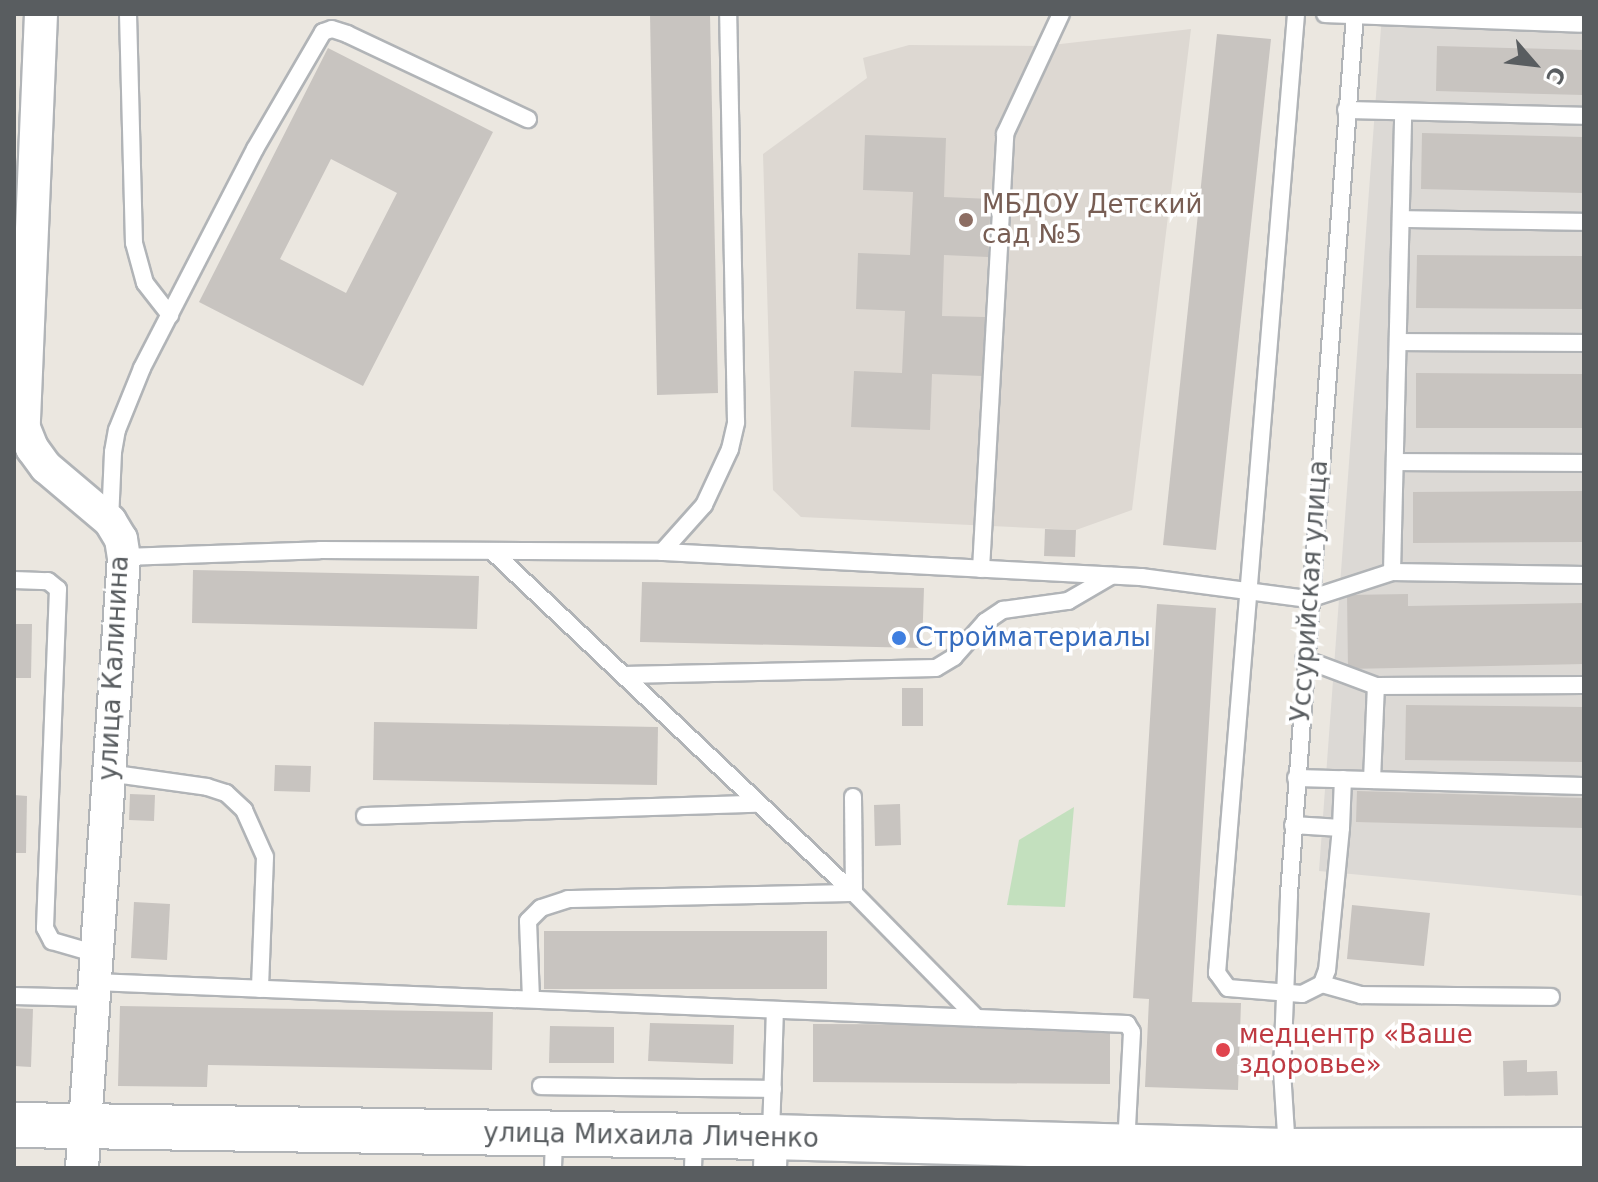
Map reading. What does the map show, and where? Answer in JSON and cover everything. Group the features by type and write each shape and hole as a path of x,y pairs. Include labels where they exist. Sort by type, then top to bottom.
{"main road":[{"name":"улица Михаила Личенко","path":"14,1125 84,1147 771,1152 1126,1146 1288,1159 1584,1150"}],"street":[{"name":"улица Калинина","path":"41,14 24,428 32,448 46,467 110,521 121,539 124,557 84,1147"}],"lane":[{"path":"128,14 134,243 138,268 145,283 170,315"},
{"path":"662,552 704,505 730,449 736,422 728,14"},
{"path":"981,569 1005,134 1061,14"},
{"path":"1296,14 1217,973 1228,988 1283,994 1302,994 1322,984 1361,995 1551,997"},
{"path":"1325,14 1580,24"},
{"name":"Уссурийская улица","path":"1288,1159 1282,1071 1283,994 1304,659 1355,16"},
{"path":"110,521 117,430 142,368 269,123 323,32 332,29 347,34 528,119"},
{"path":"1346,110 1584,116"},
{"path":"1392,572 1403,112"},
{"path":"1401,219 1584,222"},
{"path":"1398,342 1584,343"},
{"path":"1395,462 1584,463"},
{"path":"124,557 320,550 662,552 1111,576 1247,589 1309,599 1392,572 1584,575"},
{"path":"493,552 756,804 854,893 977,1018"},
{"path":"624,675 936,668 954,657 985,622 1003,610 1068,601 1111,576"},
{"path":"14,580 48,581 58,589 45,928 52,941 95,978"},
{"path":"1304,659 1376,686 1584,685"},
{"path":"1372,780 1376,686"},
{"path":"108,773 207,787 226,793 244,810 265,857 260,989"},
{"path":"1296,778 1584,786"},
{"path":"1322,984 1327,970 1343,779"},
{"path":"853,797 854,893"},
{"path":"365,816 756,804"},
{"path":"1293,825 1341,828"},
{"path":"531,999 528,921 541,908 568,899 854,893"},
{"path":"14,996 95,978 260,989 1127,1024 1132,1032 1126,1146"},
{"path":"771,1152 775,1010"},
{"path":"541,1086 773,1089"}],"shaded area":[{"path":"1382,14 1584,14 1584,896 1319,871"},
{"name":"МБДОУ Детский сад №5","path":"1191,29 1132,510 1076,530 801,517 773,490 763,154 867,78 863,58 909,45 1043,46"}],"green space":[{"path":"1074,807 1065,907 1007,905 1019,840"}],"building":[{"path":"650,14 710,14 718,393 657,395"},
{"path":"1217,34 1271,39 1216,550 1163,545"},
{"path":"1437,46 1584,50 1584,95 1436,91"},
{"path":"328,48 493,132 363,386 199,302","holes":["331,159 397,193 346,293 280,259"]},
{"path":"1422,133 1584,137 1584,193 1421,189"},
{"path":"865,135 946,138 944,197 991,199 988,257 944,255 942,316 985,317 983,376 932,374 930,430 851,427 854,371 902,373 905,311 856,309 858,253 910,255 913,192 863,190"},
{"path":"1417,255 1584,256 1584,309 1416,308"},
{"path":"1416,373 1584,374 1584,428 1416,428"},
{"path":"1584,491 1584,542 1413,543 1413,492"},
{"path":"1045,529 1076,530 1075,557 1044,556"},
{"path":"193,570 479,576 477,629 192,623"},
{"path":"642,582 924,588 922,648 640,642"},
{"path":"1408,594 1408,606 1584,603 1584,664 1348,669 1347,595"},
{"path":"1157,604 1216,608 1192,1002 1241,1003 1238,1090 1145,1087 1149,999 1133,998"},
{"path":"14,624 32,624 31,678 14,678"},
{"path":"902,688 923,688 923,726 902,726"},
{"path":"1406,705 1584,707 1584,762 1405,760"},
{"path":"374,722 658,727 657,785 373,780"},
{"path":"275,765 311,766 310,792 274,791"},
{"path":"1357,791 1584,798 1584,828 1356,822"},
{"path":"130,794 155,795 154,821 129,820"},
{"path":"14,795 27,796 26,853 14,853"},
{"path":"900,804 901,845 875,846 874,805"},
{"path":"134,902 170,904 167,960 131,958"},
{"path":"1352,905 1430,913 1424,966 1347,959"},
{"path":"544,931 827,931 827,989 544,989"},
{"path":"120,1006 493,1012 492,1070 208,1065 207,1087 118,1086"},
{"path":"14,1008 33,1009 31,1067 14,1066"},
{"path":"650,1023 734,1025 733,1064 648,1061"},
{"path":"813,1024 1110,1025 1110,1084 813,1082"},
{"path":"550,1026 614,1027 614,1063 549,1063"},
{"path":"1527,1060 1527,1072 1557,1071 1558,1095 1504,1096 1503,1061"}],"place":[{"name":"МБДОУ Детский сад №5","path":"966,220"},
{"name":"Стройматериалы","path":"899,638"},
{"name":"медцентр «Ваше здоровье»","path":"1223,1050"}]}
